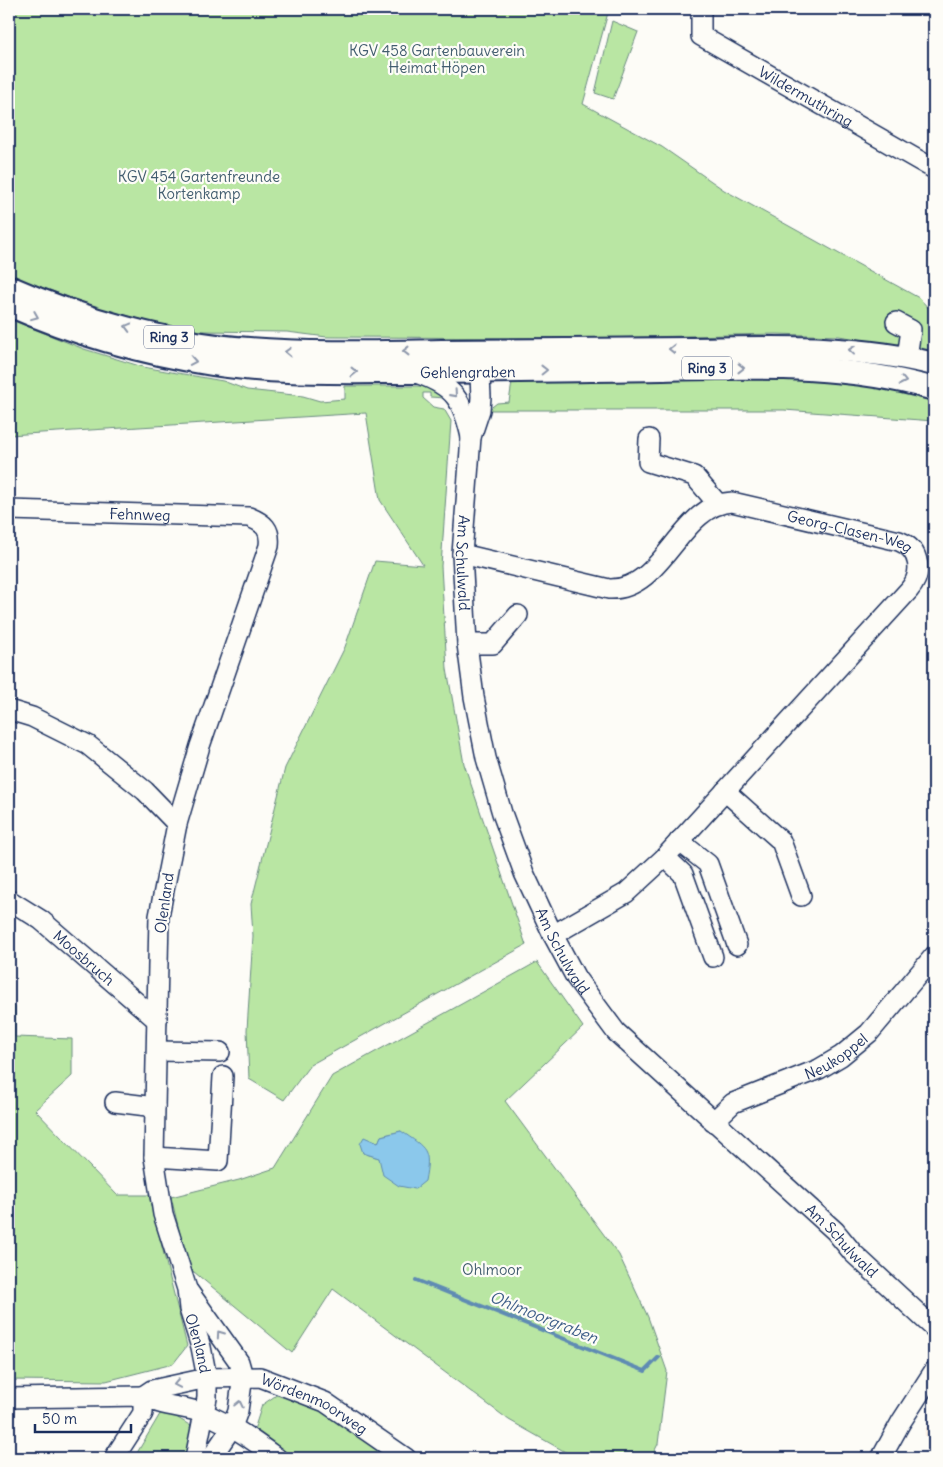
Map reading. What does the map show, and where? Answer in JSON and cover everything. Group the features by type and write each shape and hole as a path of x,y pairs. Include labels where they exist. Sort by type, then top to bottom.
{"main road":[{"name":"Gehlengraben","path":"9,287 79,314 155,334 216,346 293,352 797,347 837,349 907,357 934,364"},
{"name":"Gehlengraben","path":"9,304 100,339 205,363 287,372 478,372 716,368 820,369 905,380 934,389"}],"street":[{"name":"Wildermuthring","path":"701,9 700,36 934,169"},
{"path":"896,322 911,330 907,357"},
{"path":"455,351 466,358 478,372"},
{"name":"Am Schulwald","path":"414,372 436,380 455,394 465,412 471,437"},
{"name":"Am Schulwald","path":"478,372 481,386 480,410 471,437 462,554 468,644 480,730 495,790 524,873 553,935 587,994 616,1032 835,1231 853,1253 934,1328"},
{"path":"462,554 609,589 624,588 642,578 704,512 718,504 694,476 648,462 649,439"},
{"name":"Georg-Clasen-Weg","path":"553,935 626,893 665,857 909,590 926,568 913,552 900,541 740,503 718,504"},
{"name":"Fehnweg","path":"9,510 250,517 259,520 267,528"},
{"name":"Olenland","path":"216,1415 201,1347 189,1309 187,1289 163,1214 154,1157 160,916 177,824 220,684 270,546 270,535 267,528"},
{"path":"468,644 493,644 518,615"},
{"path":"9,710 32,717 88,745 145,792 177,824"},
{"path":"725,791 780,841 801,896"},
{"path":"679,841 708,864 737,945"},
{"path":"665,857 683,874 713,957"},
{"name":"Moosbruch","path":"9,900 41,920 157,1020"},
{"name":"Neukoppel","path":"713,1122 733,1103 819,1069 841,1056 874,1027 934,956"},
{"path":"157,1051 220,1052"},
{"path":"154,1157 218,1160 223,1076"},
{"path":"115,1102 155,1107"},
{"name":"Olenland","path":"187,1289 239,1362 242,1376"},
{"path":"881,1458 906,1414 934,1371"},
{"path":"9,1398 143,1396 153,1402 216,1415 238,1411 242,1376"},
{"name":"Wördenmoorweg","path":"143,1396 152,1390 207,1378 260,1377 326,1402 406,1458"},
{"path":"114,1458 143,1413 143,1396"},
{"path":"195,1458 216,1415"},
{"path":"210,1458 216,1415"},
{"path":"216,1415 277,1458"}],"shaded area":[{"path":"934,1416 934,1439 925,1436 925,1430"}],"green space":[{"path":"9,9 609,9 583,104 662,147 724,190 919,298 934,314 934,351 839,336 776,334 598,338 327,337 287,332 200,331 158,324 92,306 9,275"},
{"path":"612,21 638,32 613,99 595,93"},
{"path":"9,319 84,349 143,367 223,381 247,390 303,396 320,401 345,399 345,386 427,386 445,398 430,397 430,393 423,393 423,398 433,407 444,409 451,421 441,566 447,669 464,764 526,945 310,1065 284,1100 249,1079 247,1030 253,936 251,904 285,768 345,647 375,561 423,565 380,500 366,413 9,435"},
{"path":"819,375 934,394 934,421 784,410 488,410 497,403 509,402 512,382"},
{"name":"Ohlmoor","path":"537,962 583,1027 505,1101 619,1255 648,1317 667,1371 658,1444 651,1458 576,1458 509,1420 333,1289 292,1353 188,1267 171,1197 239,1180 275,1168 332,1076","holes":["401,1131 379,1158 363,1153 364,1138 378,1143 381,1136"]},
{"path":"9,1006 15,1006 15,1037 72,1039 72,1076 35,1110 117,1195 149,1195 187,1346 173,1364 106,1381 9,1380"},
{"path":"278,1394 323,1407 397,1458 286,1458 253,1433 262,1405"},
{"path":"163,1409 191,1426 191,1449 188,1458 134,1458"}],"water":[{"path":"401,1131 422,1146 427,1156 425,1181 415,1189 399,1186 383,1175 379,1158 363,1153 360,1144 364,1137 378,1143 381,1136"}],"waterway":[{"name":"Ohlmoorgraben","path":"416,1280 645,1371 659,1357"}],"park label":[{"name":"KGV 458 Gartenbauverein Heimat Höpen","path":"437,58"},
{"name":"KGV 454 Gartenfreunde Kortenkamp","path":"199,184"}]}
